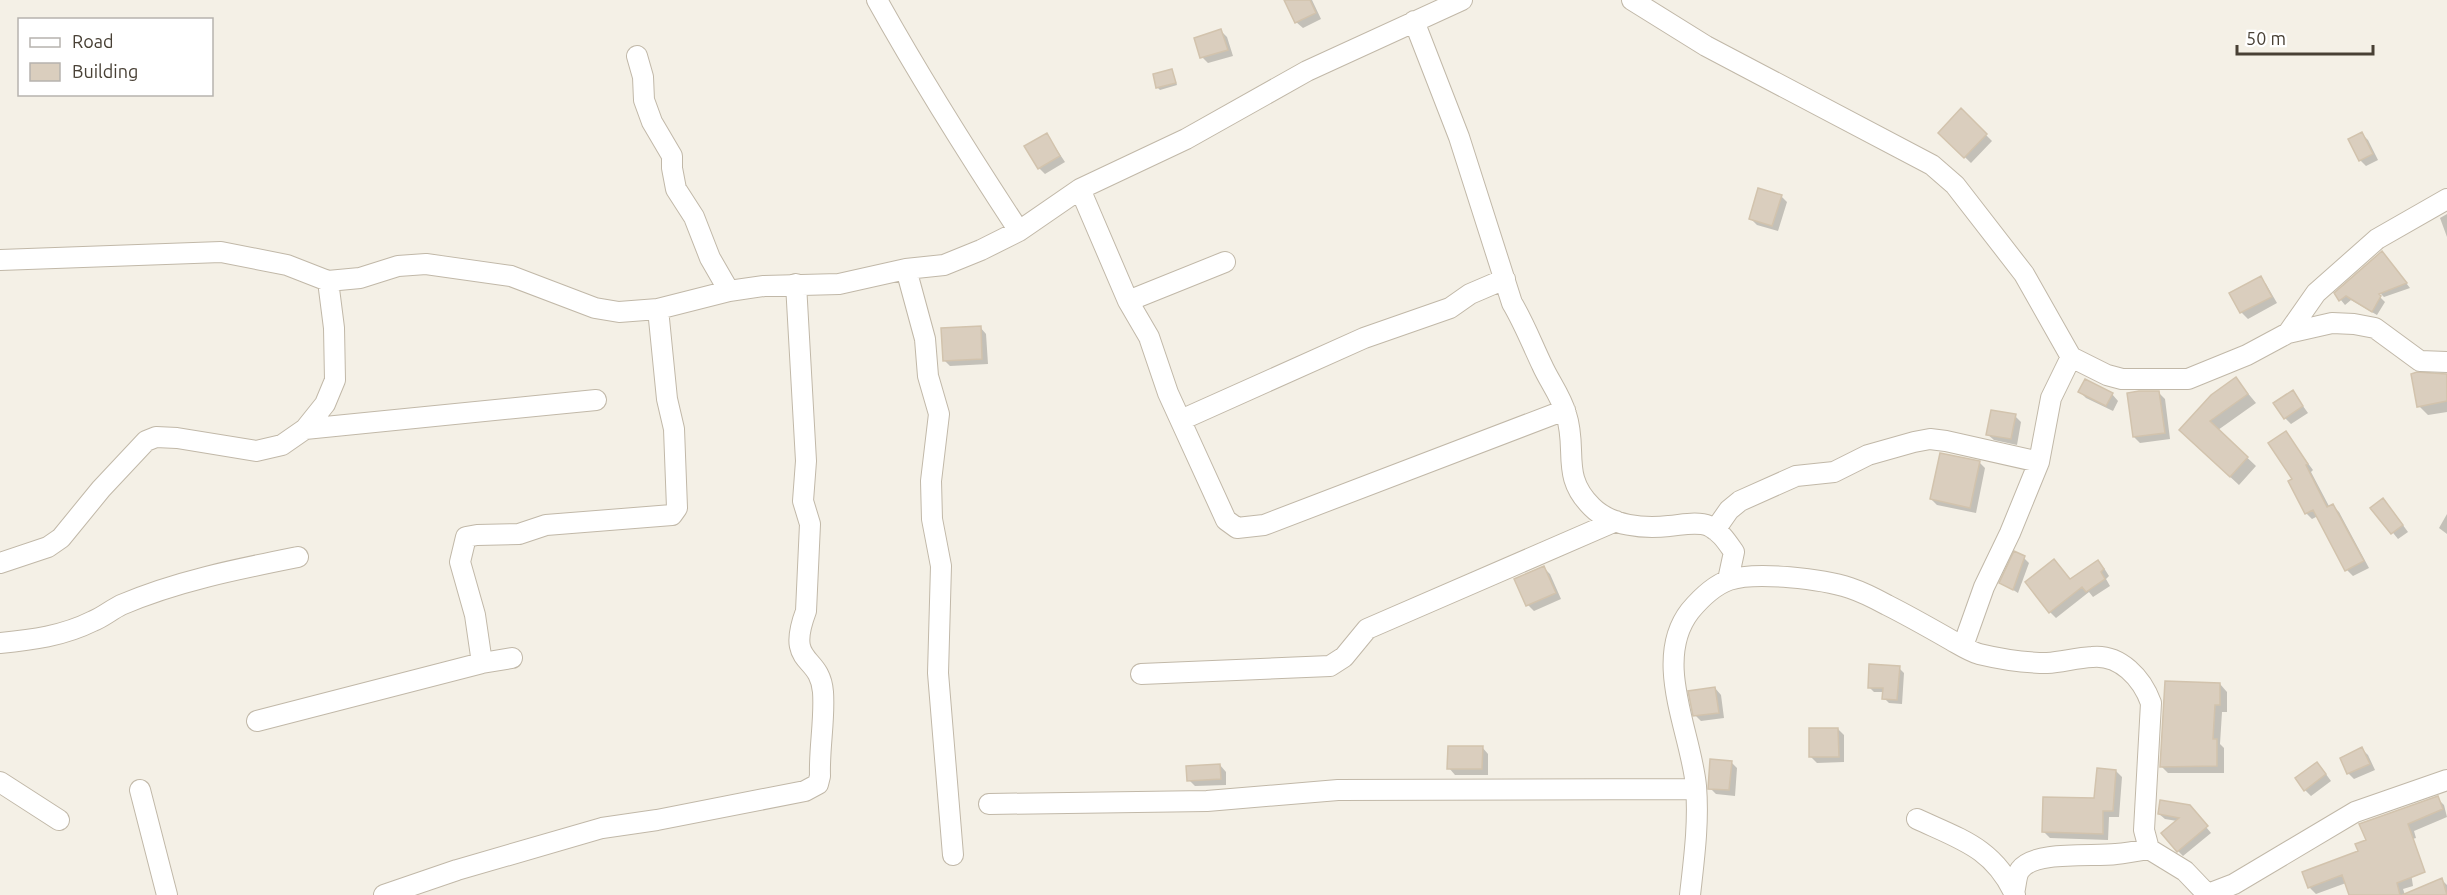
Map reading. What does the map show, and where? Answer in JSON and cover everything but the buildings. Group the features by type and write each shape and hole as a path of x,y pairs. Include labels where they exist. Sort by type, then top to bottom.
{"street":[{"path":"877,0 956,137 1019,231"},
{"path":"0,260 221,252 287,265 328,281 360,278 398,266 426,264 512,276 595,308 619,312 658,309 729,291 764,286 839,284 906,269 944,264 981,250 1019,231 1080,189 1186,139 1307,71 1462,0"},
{"path":"1632,0 1706,46 1938,170 1955,185 2024,274 2071,357 2107,375 2122,379 2188,378 2247,355 2288,333 2332,323 2375,328 2420,361 2447,362"},
{"path":"1414,21 1459,137 1512,303 1526,325 1542,366 1565,410 1569,425 1571,472 1579,493 1594,509 1616,522 1639,527 1698,523 1715,530 1756,574"},
{"path":"637,56 643,77 644,100 652,122 672,156 676,189 694,217 710,258 729,291"},
{"path":"1080,189 1128,302 1149,337 1168,393 1226,520 1237,528 1264,525 1565,410"},
{"path":"2288,333 2316,293 2377,239 2447,199"},
{"path":"1128,302 1225,262"},
{"path":"906,269 925,339 928,376 939,414 931,481 932,519 941,566 938,673 953,855"},
{"path":"1181,420 1364,338 1450,308 1470,294 1505,279"},
{"path":"0,563 48,547 62,538 101,489 146,441 156,437 177,438 256,452 282,445 305,429 325,404 334,380 334,328 328,281"},
{"path":"384,895 468,867 592,831 805,791 818,784 823,691 816,671 805,660 798,646 801,624 806,611 810,524 803,501 806,461 796,284"},
{"path":"482,663 475,615 460,562 466,537 519,534 546,525 672,515 677,508 674,429 667,399 658,309"},
{"path":"1963,646 1984,587 2010,533 2039,462 2051,398 2071,357"},
{"path":"305,429 596,400"},
{"path":"1715,530 1729,510 1740,501 1796,476 1834,472 1868,455 1914,442 1930,439 1946,441 2039,462"},
{"path":"1141,674 1330,666 1344,657 1367,629 1616,522"},
{"path":"1728,580 1734,552"},
{"path":"0,643 46,639 92,622 120,606 218,573 297,556"},
{"path":"1690,895 1695,855 1696,789 1693,762 1679,701 1673,654 1676,641 1689,612 1701,600 1728,580 1756,574 1849,588 1885,604 1977,653 2044,663 2108,657 2132,672 2148,694 2151,703 2144,830 2149,849"},
{"path":"257,721 482,663 512,658"},
{"path":"2014,894 2018,871 2037,860 2072,855 2116,855 2149,849 2185,871 2208,895 2234,884 2355,812 2447,780"},
{"path":"0,782 59,820"},
{"path":"989,804 1207,801 1338,790 1696,789"},
{"path":"140,790 166,895"},
{"path":"1917,819 1970,842 1991,860 2014,894"}]}
